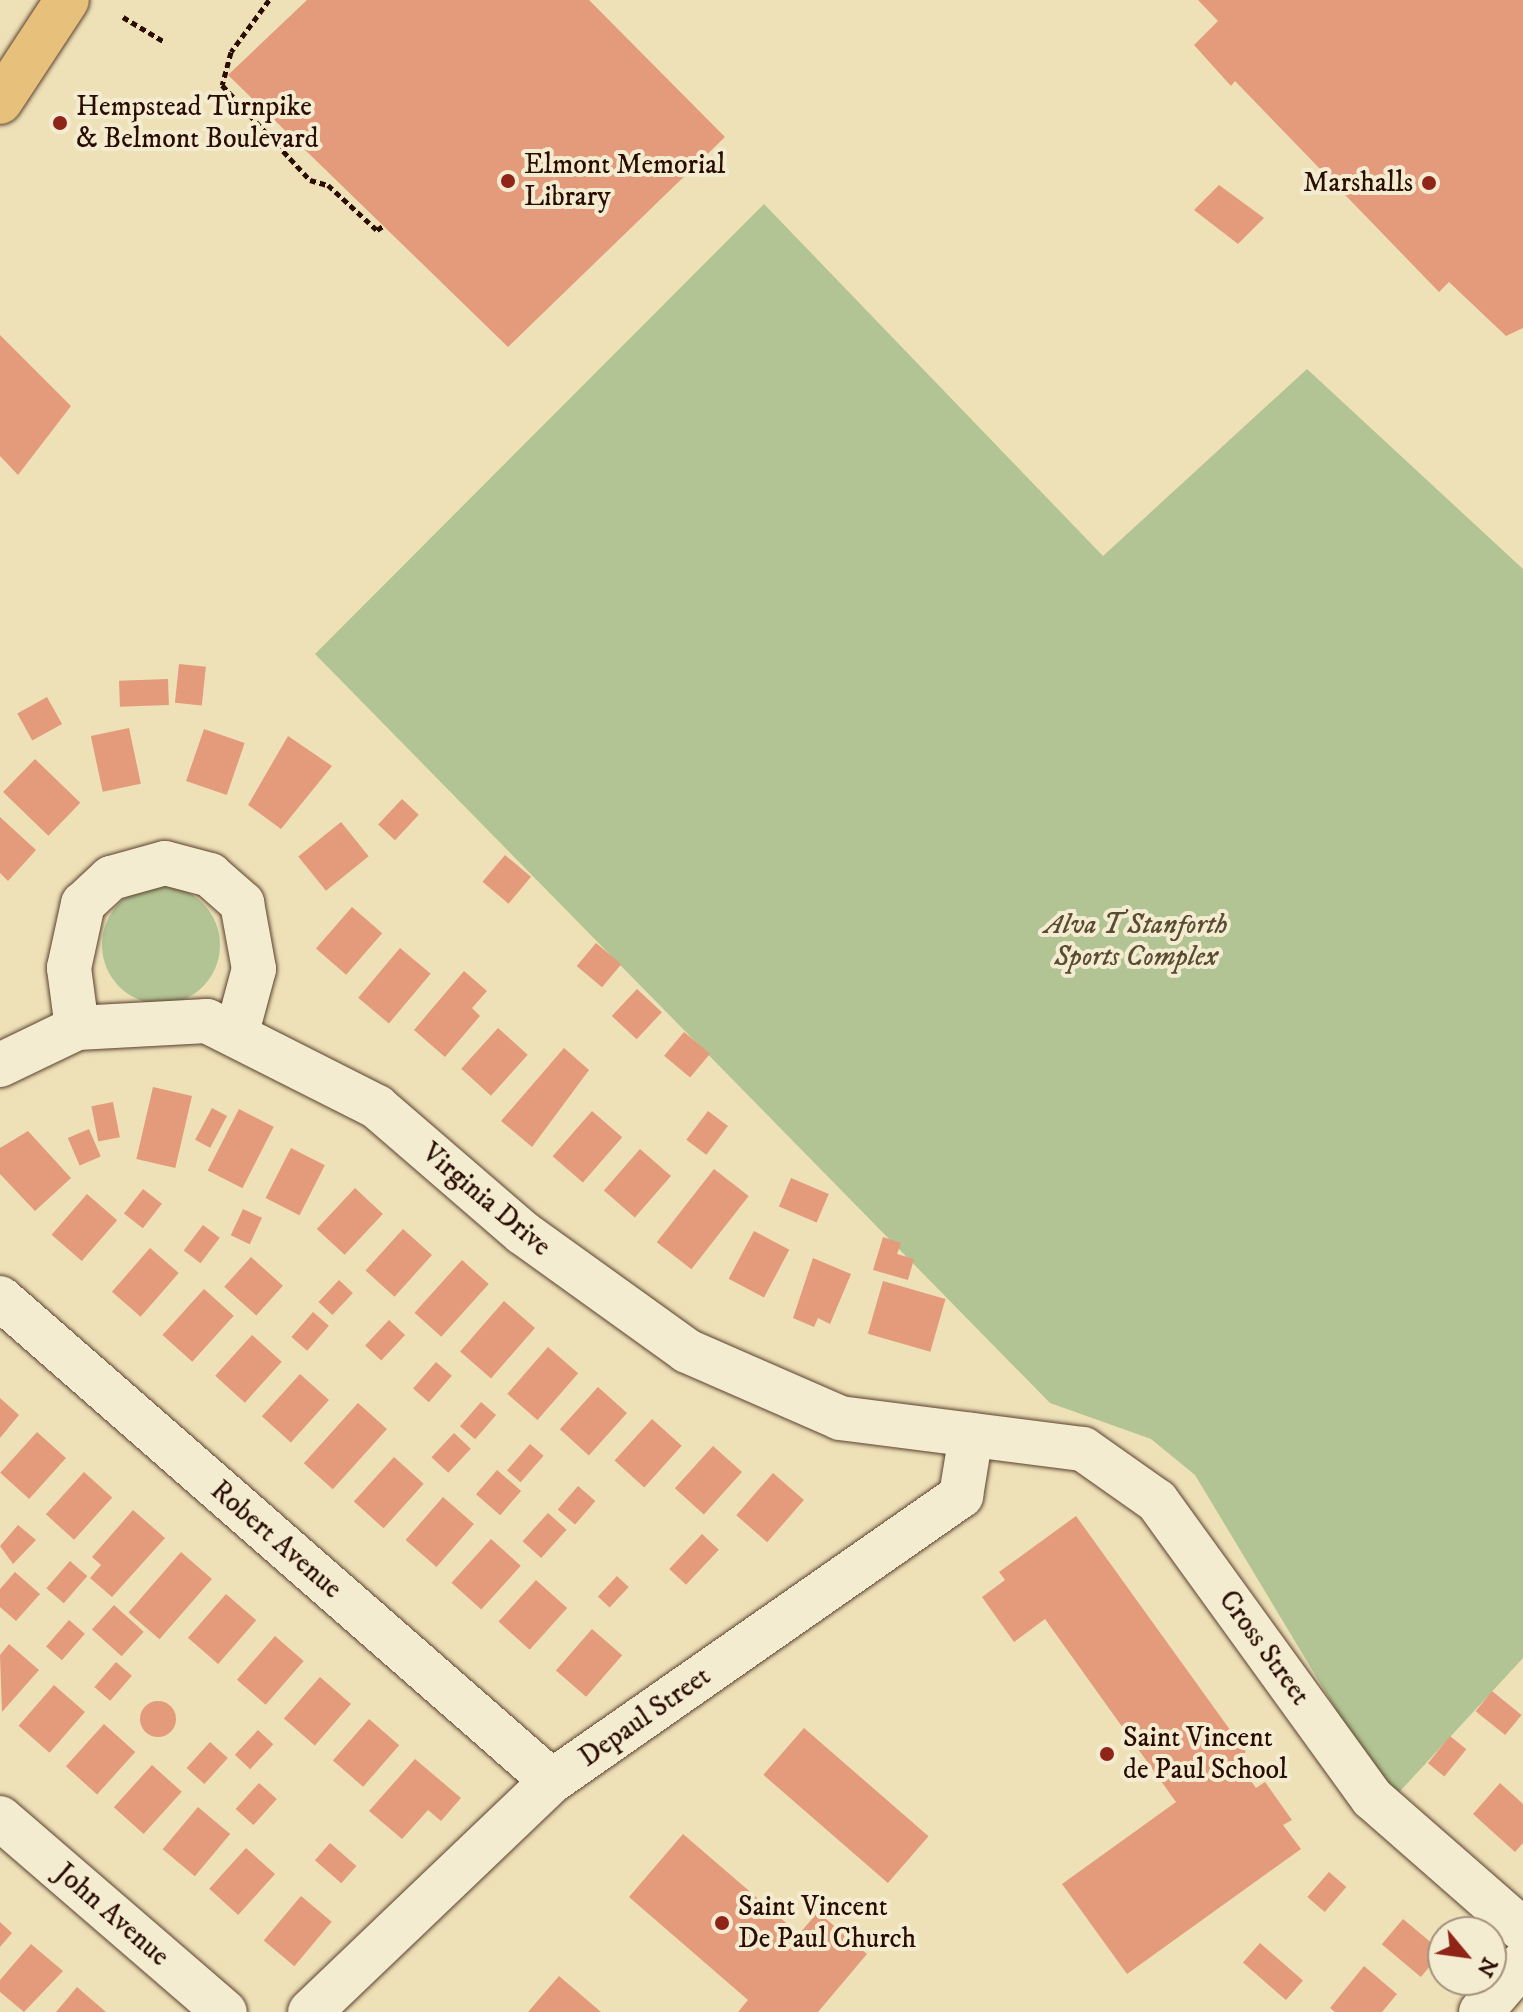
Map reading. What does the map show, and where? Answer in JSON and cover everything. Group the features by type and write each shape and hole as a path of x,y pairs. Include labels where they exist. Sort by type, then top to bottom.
{"main road":[{"path":"0,102 67,0"}],"street":[{"path":"77,1028 69,968 83,904 111,878 165,863 210,875 242,903 254,969 237,1032"},
{"name":"Virginia Drive","path":"0,1065 77,1028 158,1018 207,1021 237,1032 377,1107 523,1233 687,1351 840,1418 971,1435"},
{"name":"Robert Avenue","path":"0,1298 552,1781"},
{"name":"Depaul Street","path":"310,2012 552,1781 961,1496 971,1435"},
{"name":"Cross Street","path":"971,1435 1083,1449 1157,1501 1372,1798 1523,1930"},
{"name":"John Avenue","path":"0,1818 225,2012"},
{"path":"1481,2012 1523,1963"}],"path":[{"path":"269,0 222,66 229,98 299,169 328,185 377,230 383,226"},
{"path":"123,17 163,41"}],"green space":[{"name":"Alva T Stanforth Sports Complex","path":"764,204 1103,556 1307,369 1523,569 1523,1658 1391,1801 1195,1475 1151,1439 1050,1403 315,654"},
{"path":"161,886 184,891 203,903 215,922 220,945 215,968 203,987 184,999 161,1004 138,999 119,987 107,968 102,945 107,922 119,903 138,891"}],"building":[{"name":"Elmont Memorial Library","path":"307,0 589,0 725,137 508,347 228,75"},
{"name":"Marshalls","path":"1198,0 1523,0 1523,328 1506,336 1449,282 1439,292 1235,81 1231,86 1194,45 1218,21"},
{"path":"1219,185 1264,218 1238,244 1194,210"},
{"path":"0,335 71,406 18,475 0,456"},
{"path":"179,664 206,667 202,706 175,703"},
{"path":"168,679 169,705 120,707 119,681"},
{"path":"47,697 62,724 32,741 17,713"},
{"path":"129,728 141,784 103,792 91,736"},
{"path":"204,729 245,743 227,795 186,781"},
{"path":"288,736 332,766 281,829 248,805"},
{"path":"35,759 80,803 48,836 3,792"},
{"path":"402,799 419,815 395,840 378,825"},
{"path":"0,817 36,850 8,881 0,873"},
{"path":"341,822 369,856 326,891 298,857"},
{"path":"505,855 531,877 509,904 483,882"},
{"path":"352,907 382,933 346,975 316,949"},
{"path":"596,943 621,964 602,987 577,966"},
{"path":"400,948 431,974 389,1024 358,998"},
{"path":"464,971 487,991 472,1008 480,1016 445,1057 414,1030"},
{"path":"637,989 662,1012 637,1039 612,1016"},
{"path":"498,1028 528,1055 491,1096 461,1069"},
{"path":"684,1032 710,1054 690,1078 664,1056"},
{"path":"564,1048 589,1070 532,1147 501,1121"},
{"path":"153,1087 192,1096 175,1168 136,1159"},
{"path":"113,1102 120,1137 98,1142 91,1106"},
{"path":"212,1108 227,1116 210,1148 195,1140"},
{"path":"239,1109 274,1127 242,1188 208,1170"},
{"path":"592,1111 622,1137 583,1183 553,1156"},
{"path":"708,1111 728,1126 706,1155 686,1140"},
{"path":"89,1129 101,1157 80,1166 68,1138"},
{"path":"28,1131 71,1178 35,1211 0,1174 0,1148"},
{"path":"291,1148 325,1165 299,1215 266,1198"},
{"path":"640,1149 671,1176 635,1217 604,1191"},
{"path":"714,1169 749,1196 691,1269 657,1242"},
{"path":"791,1178 829,1194 817,1223 779,1207"},
{"path":"355,1188 383,1214 345,1255 317,1229"},
{"path":"143,1189 162,1204 143,1228 124,1213"},
{"path":"87,1194 117,1220 82,1261 52,1235"},
{"path":"243,1209 262,1218 250,1244 231,1235"},
{"path":"203,1225 220,1238 201,1263 184,1251"},
{"path":"403,1229 432,1255 395,1297 366,1271"},
{"path":"754,1231 789,1250 764,1297 729,1279"},
{"path":"883,1237 901,1243 897,1254 914,1259 908,1280 873,1270"},
{"path":"150,1248 179,1273 141,1317 112,1292"},
{"path":"251,1257 283,1286 256,1315 224,1287"},
{"path":"813,1258 851,1274 830,1324 818,1318 814,1327 793,1318"},
{"path":"462,1260 489,1284 441,1337 414,1313"},
{"path":"339,1280 353,1293 332,1315 319,1302"},
{"path":"883,1281 945,1299 930,1352 868,1334"},
{"path":"204,1289 234,1316 192,1362 163,1335"},
{"path":"504,1301 535,1328 491,1378 460,1352"},
{"path":"313,1312 329,1326 307,1351 291,1337"},
{"path":"389,1320 405,1335 381,1361 365,1346"},
{"path":"252,1335 282,1362 245,1403 215,1376"},
{"path":"548,1347 578,1373 538,1420 507,1394"},
{"path":"436,1362 452,1376 429,1402 413,1388"},
{"path":"300,1374 329,1400 291,1442 262,1416"},
{"path":"598,1387 627,1413 589,1455 560,1429"},
{"path":"0,1398 19,1415 0,1438"},
{"path":"481,1402 496,1415 475,1439 460,1426"},
{"path":"358,1403 387,1429 333,1489 304,1463"},
{"path":"652,1419 682,1446 644,1487 615,1461"},
{"path":"37,1432 66,1458 29,1499 0,1473"},
{"path":"454,1433 471,1449 448,1473 431,1457"},
{"path":"530,1444 544,1456 521,1482 507,1470"},
{"path":"713,1446 742,1472 704,1514 675,1488"},
{"path":"394,1457 424,1484 384,1528 354,1502"},
{"path":"497,1470 521,1491 500,1515 476,1494"},
{"path":"84,1472 112,1497 74,1540 46,1514"},
{"path":"773,1473 804,1500 767,1542 736,1515"},
{"path":"578,1486 595,1501 575,1524 558,1509"},
{"path":"443,1497 474,1524 437,1567 406,1540"},
{"path":"133,1510 165,1538 112,1597 90,1578 101,1565 92,1557"},
{"path":"548,1513 567,1530 541,1558 523,1541"},
{"path":"1076,1516 1246,1752 1235,1759 1256,1788 1265,1782 1292,1820 1283,1825 1301,1849 1127,1974 1062,1884 1176,1802 1045,1619 1014,1642 982,1597 1005,1580 999,1572"},
{"path":"18,1525 36,1540 13,1564 0,1546"},
{"path":"702,1534 719,1550 686,1585 669,1569"},
{"path":"491,1539 521,1566 481,1610 452,1583"},
{"path":"181,1552 212,1579 159,1639 129,1612"},
{"path":"70,1561 87,1576 64,1603 46,1588"},
{"path":"15,1572 40,1594 16,1621 0,1607 0,1589"},
{"path":"617,1576 629,1587 610,1607 598,1596"},
{"path":"536,1580 567,1608 530,1650 499,1622"},
{"path":"226,1594 256,1620 218,1664 188,1638"},
{"path":"114,1605 144,1632 122,1656 92,1630"},
{"path":"69,1620 85,1634 62,1660 46,1646"},
{"path":"592,1629 622,1655 586,1697 556,1671"},
{"path":"275,1636 304,1661 266,1705 237,1680"},
{"path":"9,1644 39,1670 2,1712 0,1655"},
{"path":"116,1662 132,1676 110,1701 94,1687"},
{"path":"320,1677 351,1704 315,1745 284,1719"},
{"path":"54,1685 85,1712 50,1753 19,1726"},
{"path":"1492,1691 1522,1715 1505,1735 1476,1711"},
{"path":"158,1701 171,1706 176,1719 171,1732 158,1737 145,1732 140,1719 145,1706"},
{"path":"369,1719 399,1745 363,1787 333,1761"},
{"path":"104,1724 135,1752 97,1794 66,1766"},
{"path":"804,1728 929,1836 888,1883 763,1775"},
{"path":"258,1730 273,1744 250,1769 235,1755"},
{"path":"1450,1736 1466,1749 1444,1776 1428,1763"},
{"path":"210,1742 228,1758 204,1784 187,1768"},
{"path":"415,1759 461,1798 441,1821 428,1810 402,1839 369,1811"},
{"path":"152,1765 182,1792 144,1834 114,1807"},
{"path":"259,1783 277,1799 253,1825 236,1809"},
{"path":"1500,1783 1523,1804 1523,1843 1515,1852 1473,1814"},
{"path":"198,1807 230,1834 195,1876 163,1849"},
{"name":"Saint Vincent De Paul Church","path":"683,1834 799,1934 818,1912 867,1954 818,2012 738,2012 748,2000 629,1897"},
{"path":"330,1843 356,1866 341,1883 315,1860"},
{"path":"246,1848 275,1874 238,1915 209,1889"},
{"path":"1329,1872 1346,1887 1325,1912 1307,1897"},
{"path":"301,1896 332,1922 294,1966 264,1940"},
{"path":"1403,1919 1427,1939 1427,1970 1421,1977 1382,1944"},
{"path":"0,1922 12,1933 0,1947"},
{"path":"1260,1943 1303,1980 1286,2000 1243,1963"},
{"path":"31,1944 63,1971 24,2012 0,1992 0,1980"},
{"path":"1364,1966 1397,1994 1382,2012 1335,2012 1330,2008"},
{"path":"559,1976 601,2012 528,2012"},
{"path":"77,1987 106,2012 56,2012"}],"place":[{"name":"Hempstead Turnpike & Belmont Boulevard","path":"60,123"},
{"name":"Elmont Memorial Library","path":"508,181"},
{"name":"Marshalls","path":"1429,183"},
{"name":"Saint Vincent de Paul School","path":"1107,1754"},
{"name":"Saint Vincent De Paul Church","path":"722,1923"}]}
